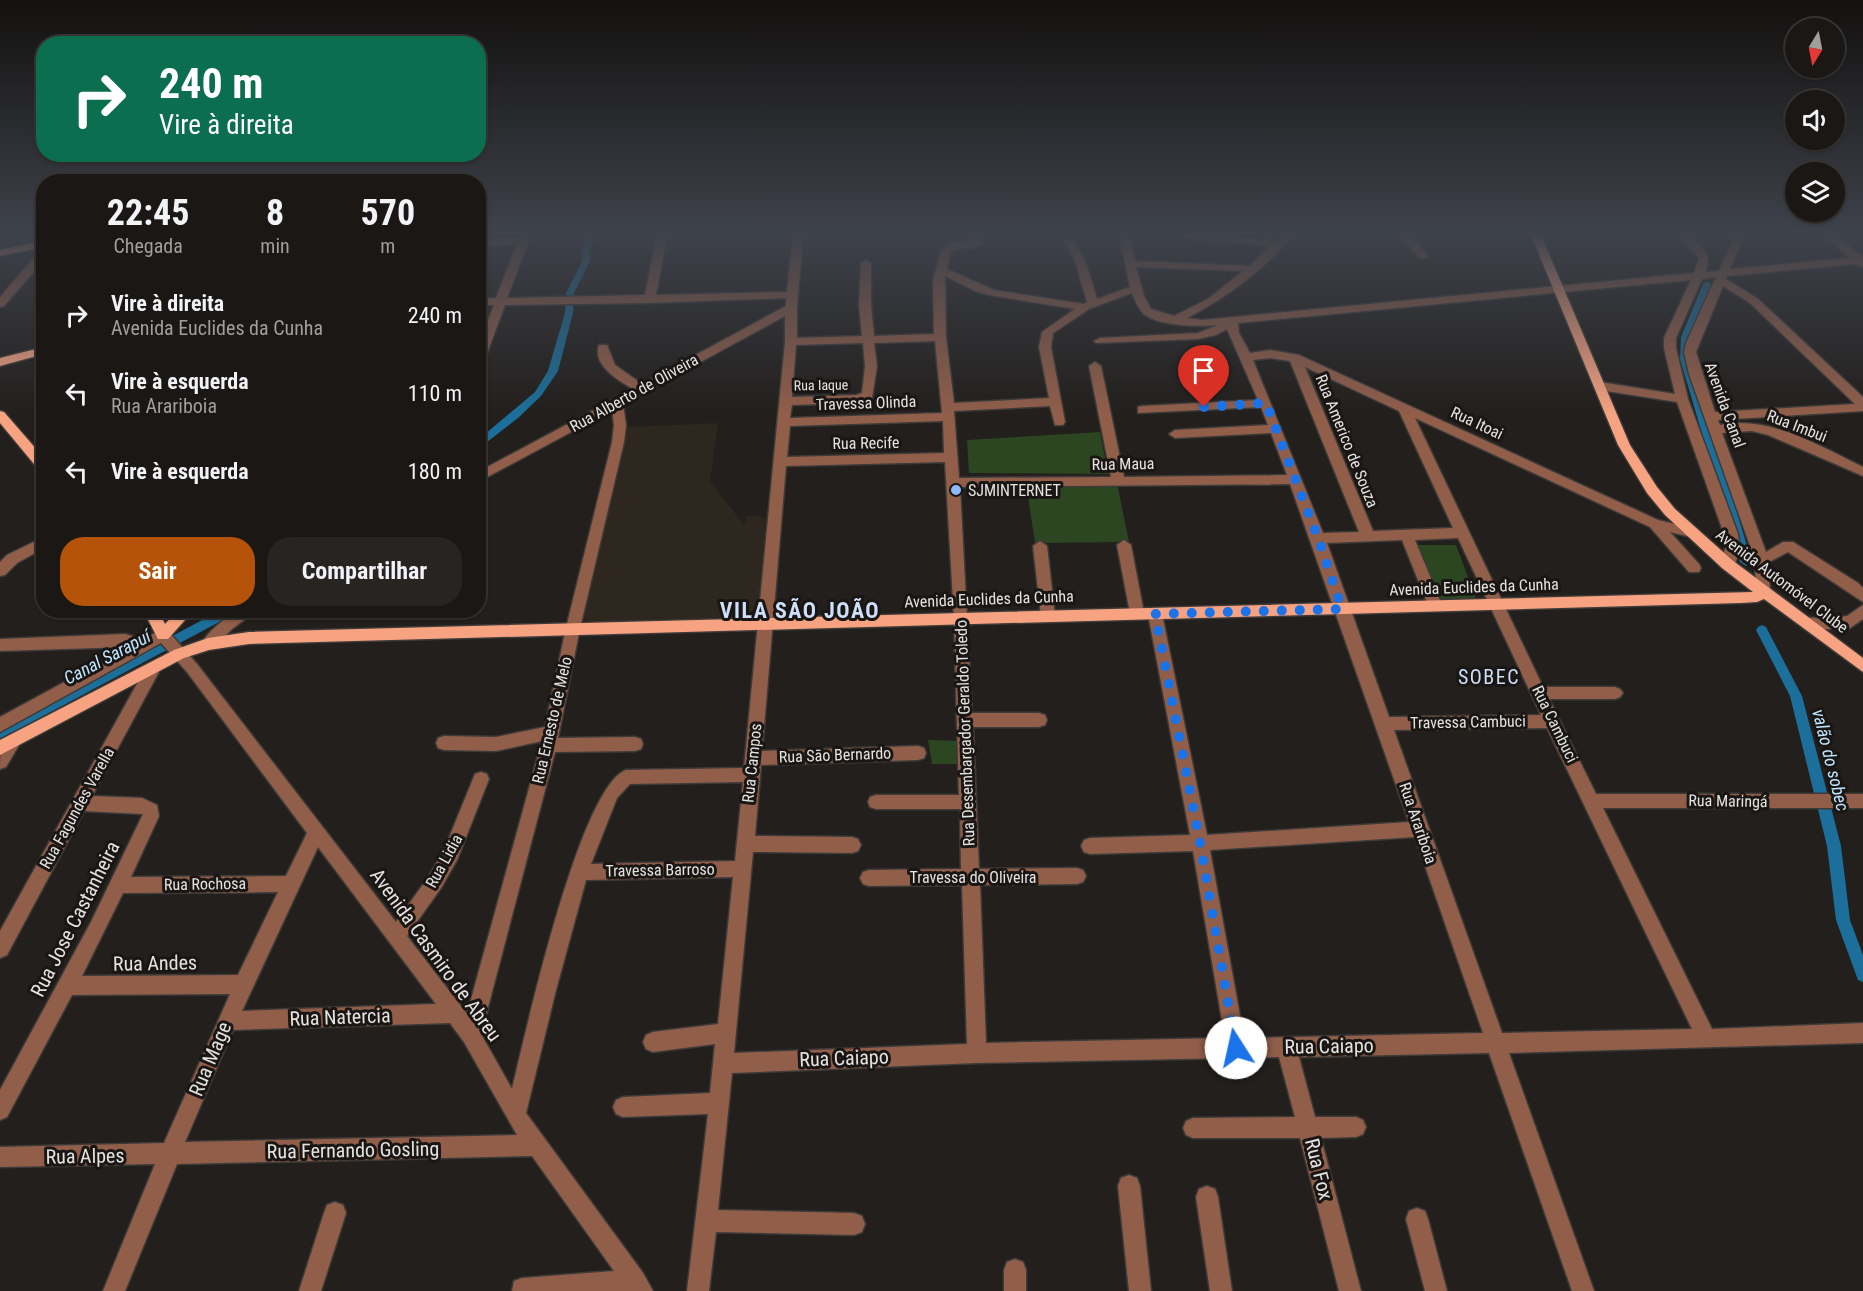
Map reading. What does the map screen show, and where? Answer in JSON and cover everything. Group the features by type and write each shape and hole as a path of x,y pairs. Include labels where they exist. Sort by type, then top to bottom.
{"main road":[{"name":"Avenida Automóvel Clube","path":"1562,295 1624,445 1640,473 1670,512 1754,590 1809,624 1863,666"},
{"path":"0,362 36,352"},
{"path":"0,415 36,458"},
{"name":"Avenida Euclides da Cunha","path":"170,645 208,644 249,638 1496,604 1754,590"},
{"path":"155,618 170,645"},
{"path":"7,744 153,668 170,645 183,618"}],"street":[{"path":"486,341 504,295"},
{"path":"649,300 650,295"},
{"name":"Rua Campos","path":"698,1291 724,1063 766,624 791,342 792,295"},
{"name":"Rua Iaque","path":"786,401 857,399 868,395 869,340 865,295"},
{"name":"Rua Desembargador Geraldo Toledo","path":"938,295 940,338 949,412 961,618 977,1053"},
{"path":"1010,295 1089,306"},
{"path":"1087,295 1089,306"},
{"path":"1059,422 1045,338 1056,326 1089,306 1118,295"},
{"path":"1140,295 1148,311 1175,320 1202,323 1487,295"},
{"path":"1175,320 1219,295"},
{"path":"1691,295 1670,338 1671,359 1682,399 1731,534 1733,546 1727,564"},
{"name":"Avenida Canal","path":"1712,295 1690,352 1695,374 1716,415 1717,430 1762,560 1754,590"},
{"path":"1748,295 1863,405"},
{"path":"486,302 649,300 791,302"},
{"name":"Rua Alberto de Oliveira","path":"486,474 617,403 791,302"},
{"path":"1100,341 1198,336 1221,328 1232,321"},
{"name":"Rua Arariboia","path":"1232,321 1233,333 1266,403 1318,538 1582,1291"},
{"path":"791,342 940,338"},
{"path":"603,347 603,357 608,366 641,389"},
{"name":"Rua Itoai","path":"1246,357 1270,354 1295,358 1655,524 1691,532"},
{"name":"Rua Americo de Souza","path":"1295,358 1368,536"},
{"path":"1095,366 1118,480"},
{"path":"1600,386 1682,399"},
{"name":"Travessa Olinda","path":"784,422 949,412 1055,402"},
{"name":"Rua Ernesto de Melo","path":"471,1035 550,738 573,628 618,442 620,425 617,403"},
{"path":"1142,410 1266,403"},
{"path":"1716,415 1863,405"},
{"name":"Rua Cambuci","path":"1404,408 1496,604 1707,1039"},
{"path":"1761,413 1762,428"},
{"path":"1716,415 1740,425"},
{"name":"Rua Imbui","path":"1717,430 1740,425 1762,428 1863,472"},
{"path":"1174,434 1276,429"},
{"name":"Rua Recife","path":"781,462 952,457"},
{"name":"Rua Maua","path":"953,483 1295,478"},
{"path":"1655,524 1694,568"},
{"path":"1318,538 1464,533"},
{"path":"1406,534 1435,605"},
{"path":"1124,545 1137,614"},
{"path":"0,571 12,559 36,546"},
{"path":"1040,546 1048,616"},
{"path":"1762,560 1788,546 1853,587 1863,597"},
{"path":"1809,624 1850,622 1863,611"},
{"path":"1155,614 1200,843 1236,1048"},
{"path":"208,644 238,618"},
{"path":"0,645 125,640 146,645 170,645"},
{"path":"0,725 146,645"},
{"name":"Avenida Casmiro de Abreu","path":"170,645 316,831 471,1035 515,1115 639,1286"},
{"name":"Rua Fagundes Varella","path":"0,948 153,668"},
{"path":"1540,693 1615,693"},
{"path":"966,720 1039,720"},
{"name":"Travessa Cambuci","path":"1383,724 1554,721"},
{"path":"444,743 496,744 550,738 635,744"},
{"path":"0,762 7,744"},
{"name":"Rua Sāo Bernardo","path":"753,758 918,753"},
{"path":"515,1115 579,872 616,782 626,777 751,775"},
{"name":"Rua Lidia","path":"396,937 435,882 451,854 481,779"},
{"name":"Rua Maringá","path":"1593,801 1694,800 1814,803 1863,801"},
{"path":"876,802 969,802"},
{"name":"Rua Jose Castanheira","path":"0,1110 69,986 151,816 151,810 142,805 80,803"},
{"path":"1090,846 1200,843 1420,829"},
{"name":"Rua Mage","path":"114,1291 242,984 316,831"},
{"path":"744,844 852,845"},
{"name":"Travessa Barroso","path":"579,872 742,869"},
{"name":"Travessa do Oliveira","path":"869,878 1077,876"},
{"name":"Rua Rochosa","path":"119,885 290,884"},
{"name":"Rua Andes","path":"69,986 242,984"},
{"name":"Rua Natercia","path":"226,1021 454,1013"},
{"path":"652,1042 726,1033"},
{"name":"Rua Caiapo","path":"724,1063 977,1053 1707,1039 1863,1033"},
{"name":"Rua Fox","path":"1287,1048 1350,1291"},
{"path":"623,1107 719,1103"},
{"path":"1193,1128 1356,1127"},
{"name":"Rua Fernando Gosling","path":"169,1155 537,1145"},
{"name":"Rua Alpes","path":"0,1157 169,1155"},
{"path":"1129,1186 1140,1291"},
{"path":"1207,1197 1221,1291"},
{"path":"310,1291 335,1213"},
{"path":"1417,1219 1437,1291"},
{"path":"706,1221 854,1224"},
{"path":"522,1289 639,1286"}],"shaded area":[{"path":"718,423 710,481 745,526 746,516 760,516 769,521 764,601 743,619 666,619 609,623 586,621 582,614 627,427"}],"green space":[{"path":"1100,432 1108,474 969,473 967,440"},
{"path":"1117,483 1129,542 1035,543 1026,484"},
{"path":"1418,545 1456,545 1477,601 1438,600"},
{"path":"928,740 960,741 960,764 932,764"}],"waterway":[{"name":"Canal Sarapuí","path":"486,440 538,394 553,371 569,313 570,295"},
{"name":"valão do sobec","path":"1703,295 1686,337 1685,359 1746,562"},
{"name":"Canal Sarapuí","path":"0,734 217,618"},
{"name":"valão do sobec","path":"1762,630 1796,696 1834,846 1843,920 1863,975"}],"place":[{"name":"SJMINTERNET","path":"956,490"}],"district":[{"name":"VILA SÃO JOÃO","path":"800,610"},
{"name":"SOBEC","path":"1489,677"}],"route":[{"path":"1204,407 1266,403 1318,538 1342,609 1155,614 1200,843 1236,1048"}]}
